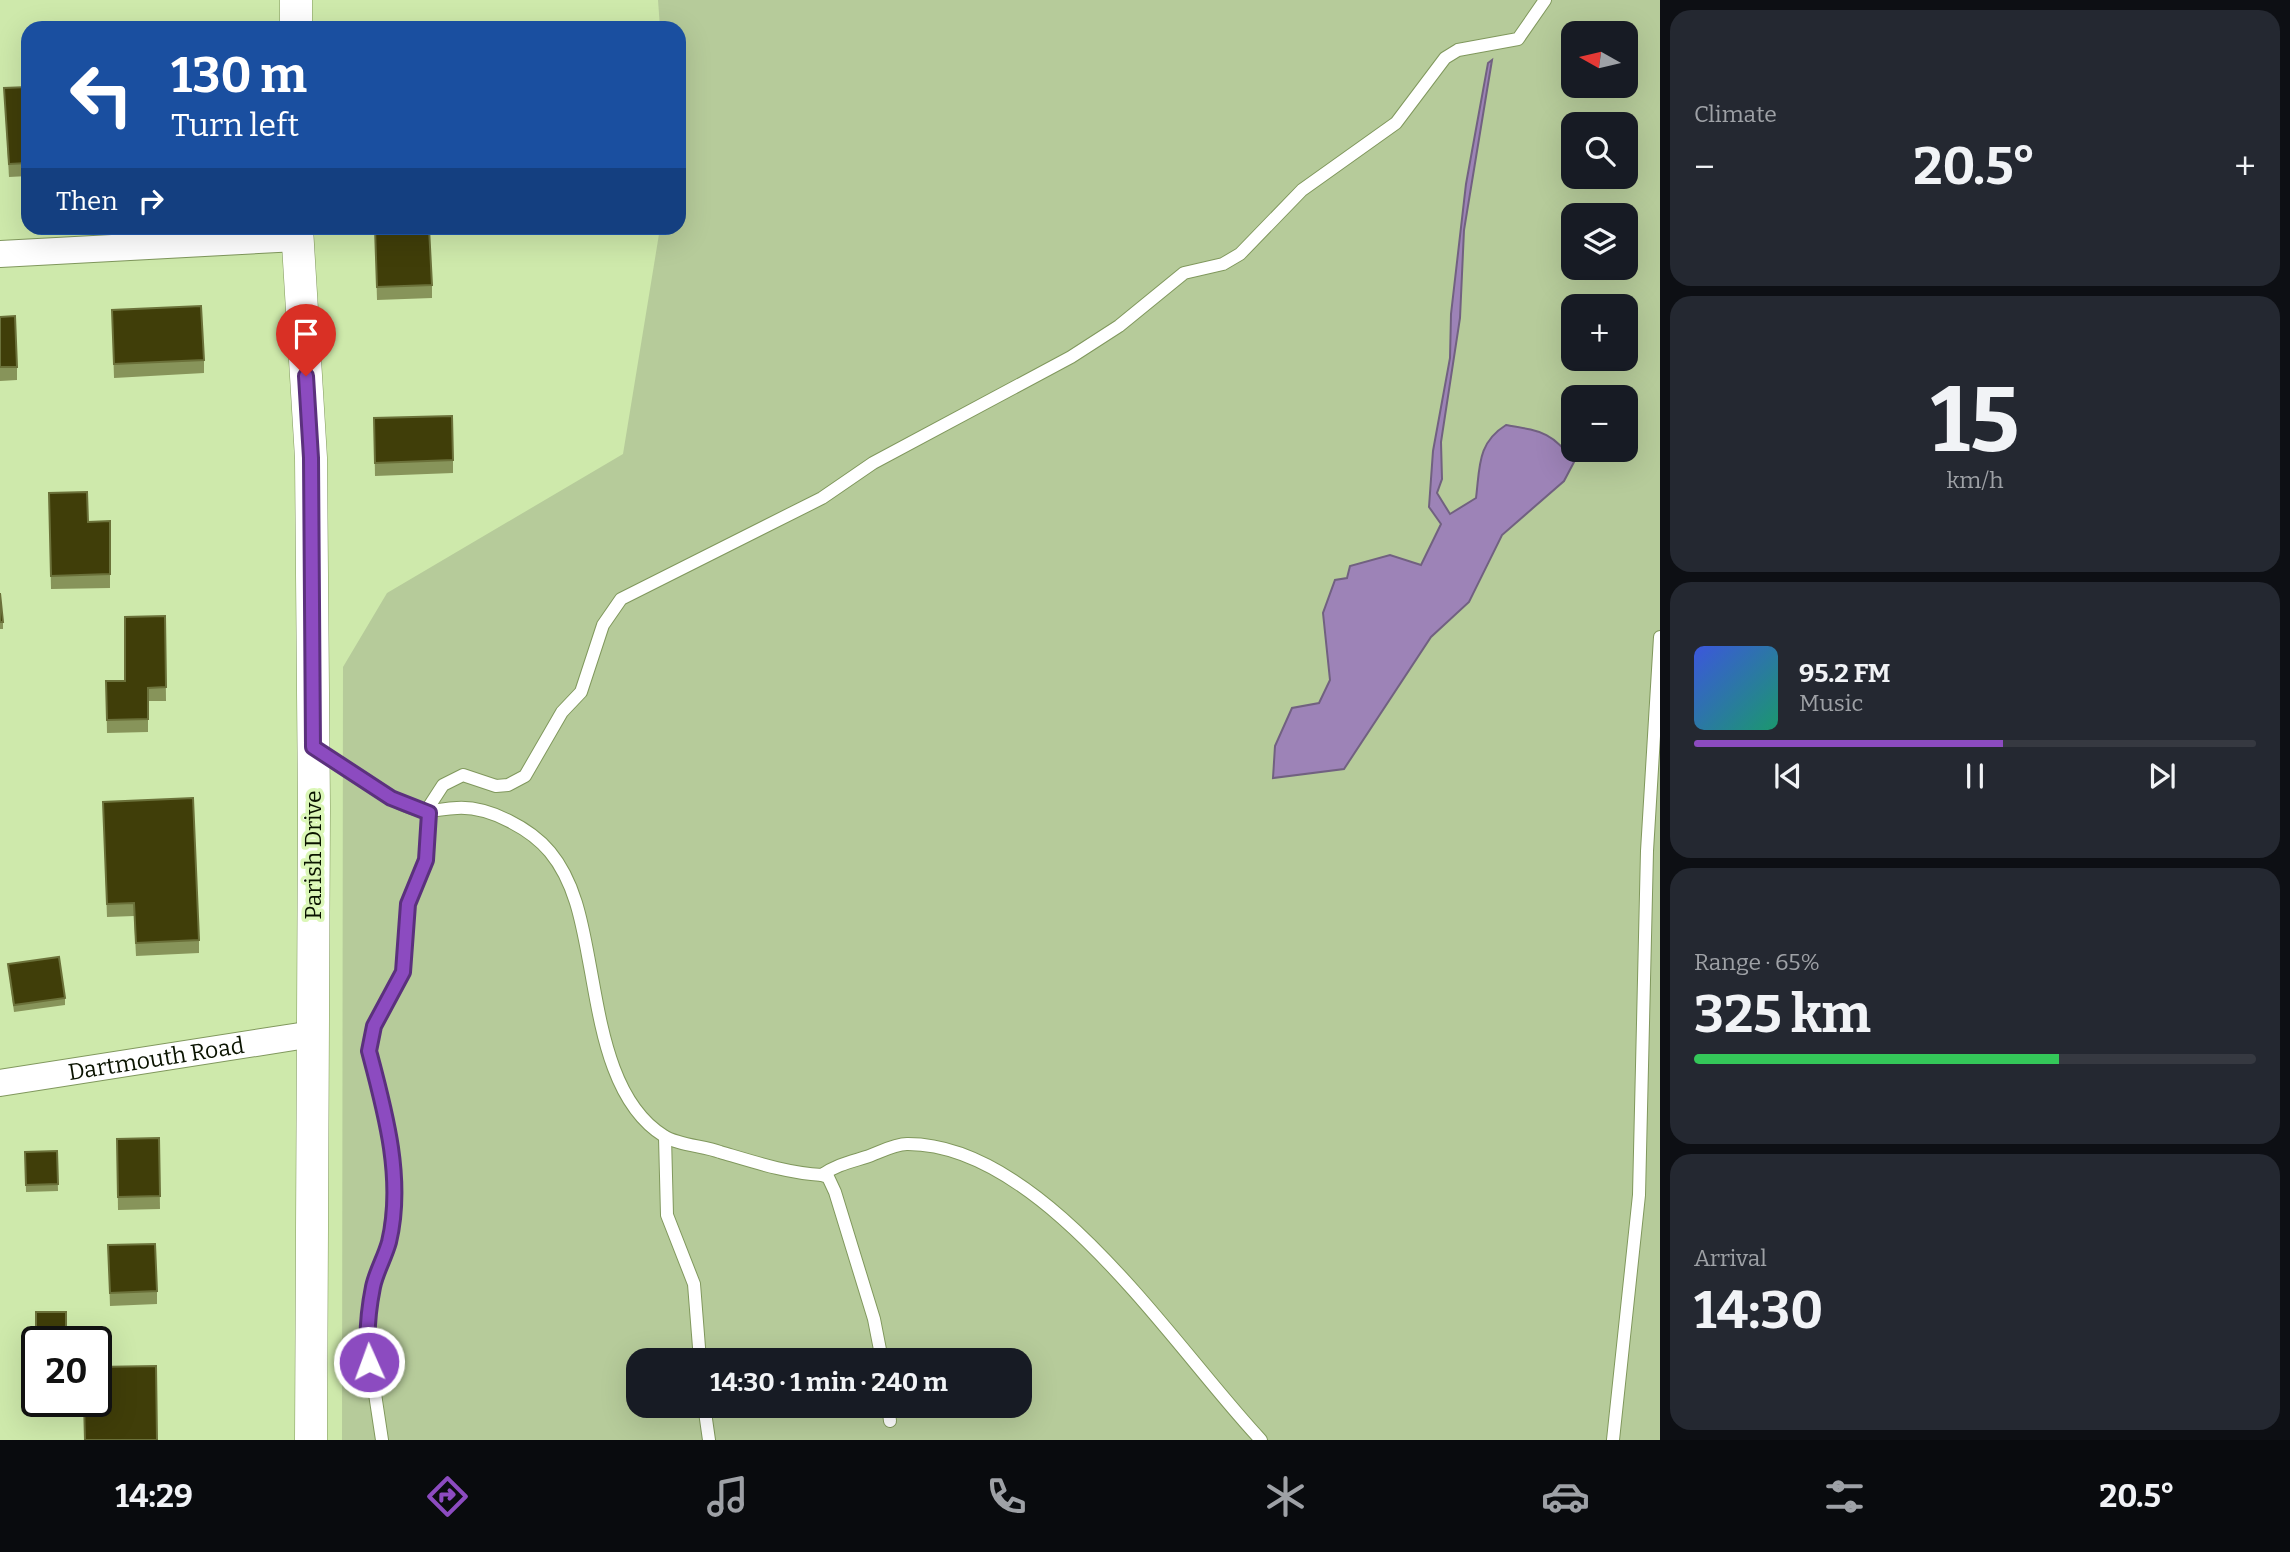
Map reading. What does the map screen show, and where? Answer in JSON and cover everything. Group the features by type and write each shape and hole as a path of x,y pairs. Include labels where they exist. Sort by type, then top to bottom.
{"street":[{"path":"296,0 296,21"},
{"path":"0,254 269,235"},
{"name":"Parish Drive","path":"297,235 311,458 311,1440"},
{"name":"Dartmouth Road","path":"0,1083 313,1034"}],"lane":[{"path":"382,1440 367,1341 373,1286 389,1241 394,1191 390,1142 369,1051 374,1026 403,972 408,904 426,860 429,813 436,792 463,775 496,786 508,785 524,776 562,712 581,692 603,625 621,599 822,498 873,463 1071,357 1119,326 1184,273 1223,264 1240,254 1302,190 1396,123 1445,58 1458,50 1518,39 1545,0"},
{"path":"1613,1440 1639,1195 1647,851 1660,637"},
{"path":"313,747 391,798 429,813 472,808 534,836 550,852 564,872 574,896 599,1013 622,1088 643,1118 665,1137 763,1165 828,1178 835,1192 874,1319 880,1348"},
{"path":"665,1137 667,1215 694,1284 699,1348"},
{"path":"822,1175 834,1167 904,1144 962,1153 998,1172 1070,1225 1261,1440"},
{"path":"706,1418 709,1440"}],"green space":[{"path":"658,0 1660,0 1660,1440 342,1440 343,667 387,593 623,454 659,235 686,235 686,21 660,21"}],"shaded area":[{"path":"1492,60 1464,230 1460,318 1441,442 1442,479 1437,493 1450,514 1476,498 1485,448 1506,425 1545,434 1561,446 1561,462 1574,462 1564,481 1502,535 1469,602 1431,637 1344,769 1273,778 1275,746 1292,708 1319,703 1330,680 1323,613 1335,580 1347,578 1350,566 1390,555 1421,565 1441,524 1429,507 1433,451 1450,358 1451,314 1466,184 1488,63"}],"building":[{"path":"21,87 21,163 9,164 4,88"},
{"path":"375,235 429,235 432,285 377,287"},
{"path":"201,306 204,360 114,364 112,310"},
{"path":"15,316 17,367 0,367 0,317"},
{"path":"452,416 453,460 375,463 374,418"},
{"path":"87,492 88,522 110,521 110,574 51,576 49,493"},
{"path":"0,593 3,622 0,622"},
{"path":"165,616 166,687 148,688 148,719 107,720 106,681 125,681 125,617"},
{"path":"193,798 199,940 136,943 134,903 107,904 103,802"},
{"path":"59,957 65,998 14,1005 8,964"},
{"path":"159,1138 160,1196 118,1197 117,1139"},
{"path":"57,1151 58,1184 26,1185 25,1152"},
{"path":"155,1244 157,1291 110,1293 108,1245"},
{"path":"36,1312 66,1312 66,1326 36,1326"},
{"path":"156,1366 157,1440 85,1440 84,1417 112,1417 112,1367"}],"route":[{"path":"306,376 311,458 313,747 391,798 429,813 426,860 408,904 407,956 403,972 378,1016 370,1038 369,1051 390,1142 394,1191 389,1241 373,1286 367,1341 369,1362"}]}
